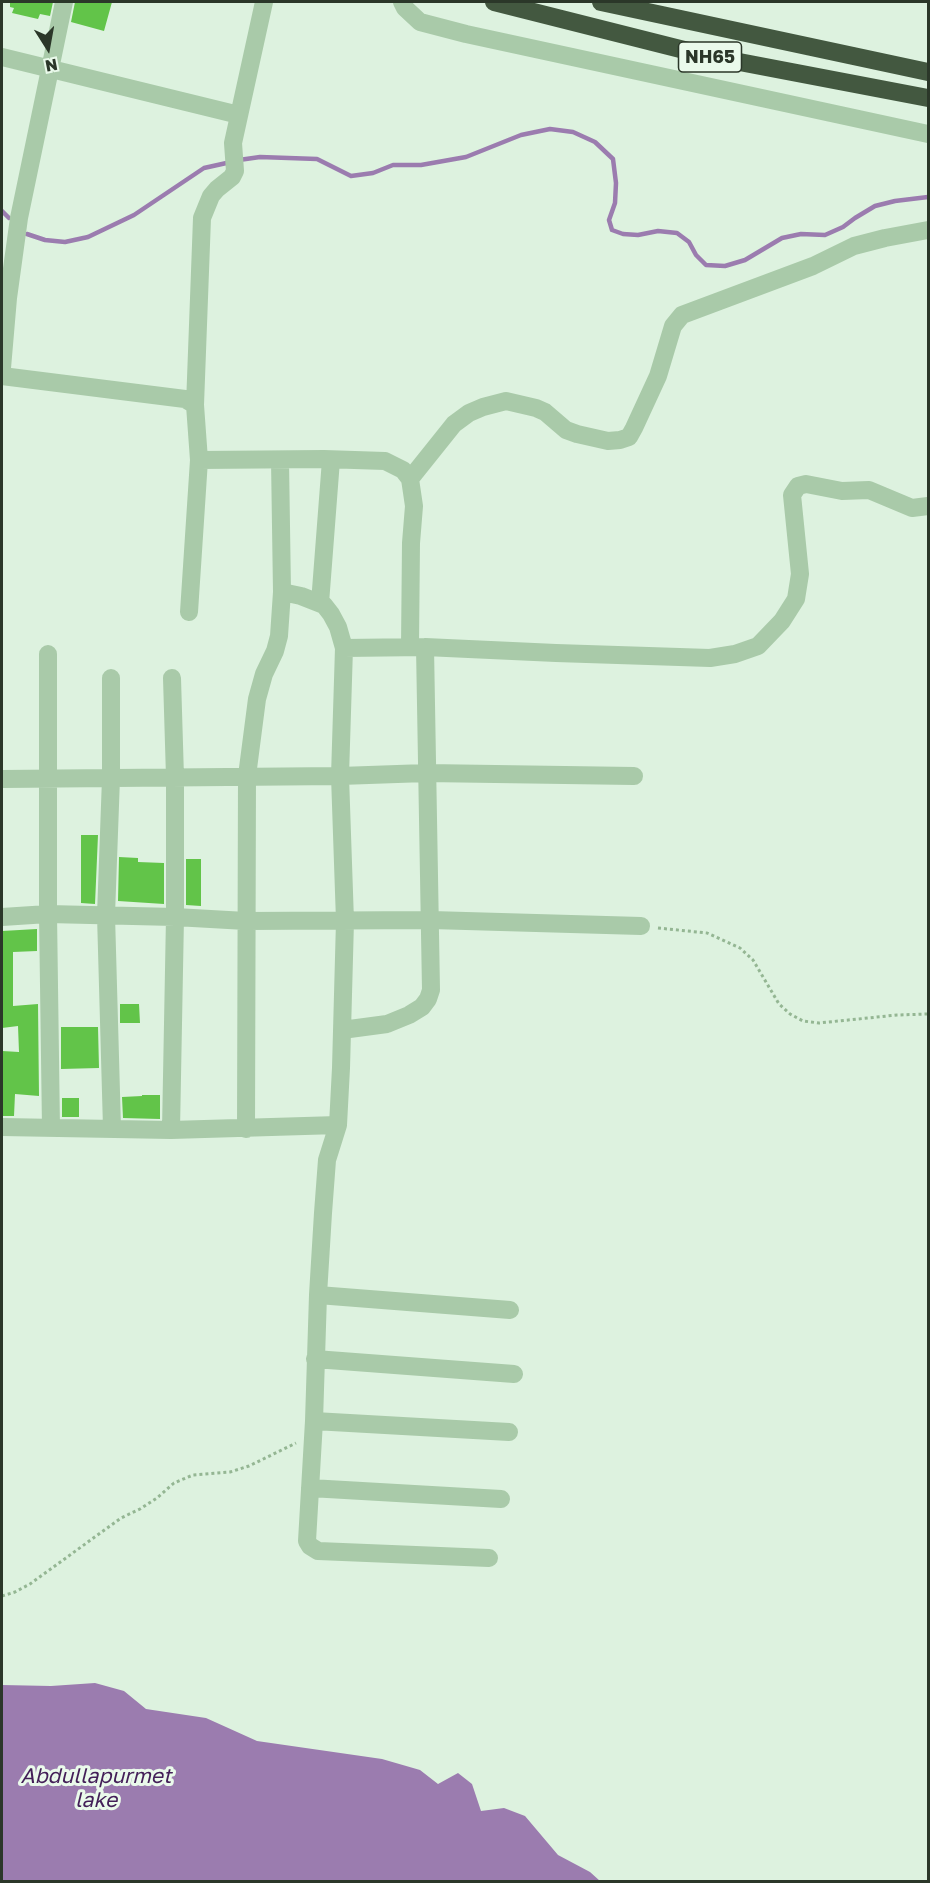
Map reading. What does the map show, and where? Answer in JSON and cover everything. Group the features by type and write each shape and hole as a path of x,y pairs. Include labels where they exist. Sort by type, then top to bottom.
{"highway":[{"name":"NH65","path":"494,2 708,56 928,98"},
{"name":"NH65","path":"601,2 928,72"}],"street":[{"path":"2,368 8,298 20,218 64,2"},
{"path":"189,612 200,460 195,405 202,218 211,196 232,177 233,143 264,2"},
{"path":"402,2 420,22 466,34 928,134"},
{"path":"2,57 239,115"},
{"path":"410,479 454,424 469,413 506,401 536,408 566,430 577,434 608,441 628,437 658,376 673,326 682,315 813,266 854,246 928,230"},
{"path":"2,376 185,399 195,405"},
{"path":"200,460 385,461 403,470 410,479 414,506 411,553 426,772 431,990 422,1007 409,1016 387,1024 342,1030"},
{"path":"246,1129 247,776 257,699 279,636 282,592 280,460"},
{"path":"320,603 331,460"},
{"path":"344,648 418,646 710,658 735,654 758,646 782,621 796,599 800,574 792,495 798,486 806,484 842,491 869,490 912,508 928,506"},
{"path":"282,592 320,603 331,614 344,648 340,776 345,921 342,1030 338,1125 327,1160 318,1295 314,1427 307,1540 314,1549 489,1558"},
{"path":"48,654 51,1128"},
{"path":"111,678 111,778 106,915 112,1128"},
{"path":"171,1130 175,917 172,678"},
{"path":"2,779 340,776 426,772 634,776"},
{"path":"2,917 48,914 246,921 431,920 641,926"},
{"path":"2,1127 171,1130 338,1125"},
{"path":"318,1295 510,1310"},
{"path":"315,1359 514,1374"},
{"path":"314,1427 509,1432"},
{"path":"310,1488 501,1499"}],"path":[{"path":"641,926 707,933 730,942 753,960 779,1004 790,1014 803,1021 819,1023 928,1014"},
{"path":"2,1596 30,1584 121,1518 157,1498 174,1483 193,1475 230,1472 249,1466 314,1427"}],"water":[{"name":"Abdullapurmet lake","path":"95,1683 124,1691 146,1709 206,1718 257,1741 382,1759 420,1770 438,1784 458,1773 472,1784 481,1811 504,1808 525,1816 558,1855 590,1872 600,1881 2,1881 2,1685 51,1686"}],"building":[{"path":"10,2 53,2 50,16 40,14 38,19 12,13 14,8 10,7"},
{"path":"75,2 112,2 104,31 71,22"},
{"path":"81,835 98,835 95,904 81,903"},
{"path":"119,857 138,858 138,862 164,863 164,904 118,901"},
{"path":"186,859 201,859 201,906 186,905"},
{"path":"37,929 37,951 13,952 13,1006 38,1004 39,1096 15,1094 14,1116 2,1116 2,1051 19,1052 18,1026 2,1028 2,931"},
{"path":"120,1004 139,1004 140,1023 120,1023"},
{"path":"61,1027 98,1027 99,1068 61,1069"},
{"path":"160,1095 160,1119 123,1118 122,1097"},
{"path":"62,1098 79,1098 79,1117 62,1117"}],"waterway":[{"path":"239,160 260,157 317,159 351,176 373,173 393,165 421,165 466,157 521,135 550,129 573,132 595,142 613,159 616,183 615,203 609,220 612,230 623,234 638,235 658,231 677,233 689,242 696,255 706,265 725,266 745,260 782,238 801,234 825,235 843,227 875,206 928,197"},
{"path":"27,234 45,240 65,242 88,237 134,215 204,168 231,162"},
{"path":"2,211 9,218"}]}
